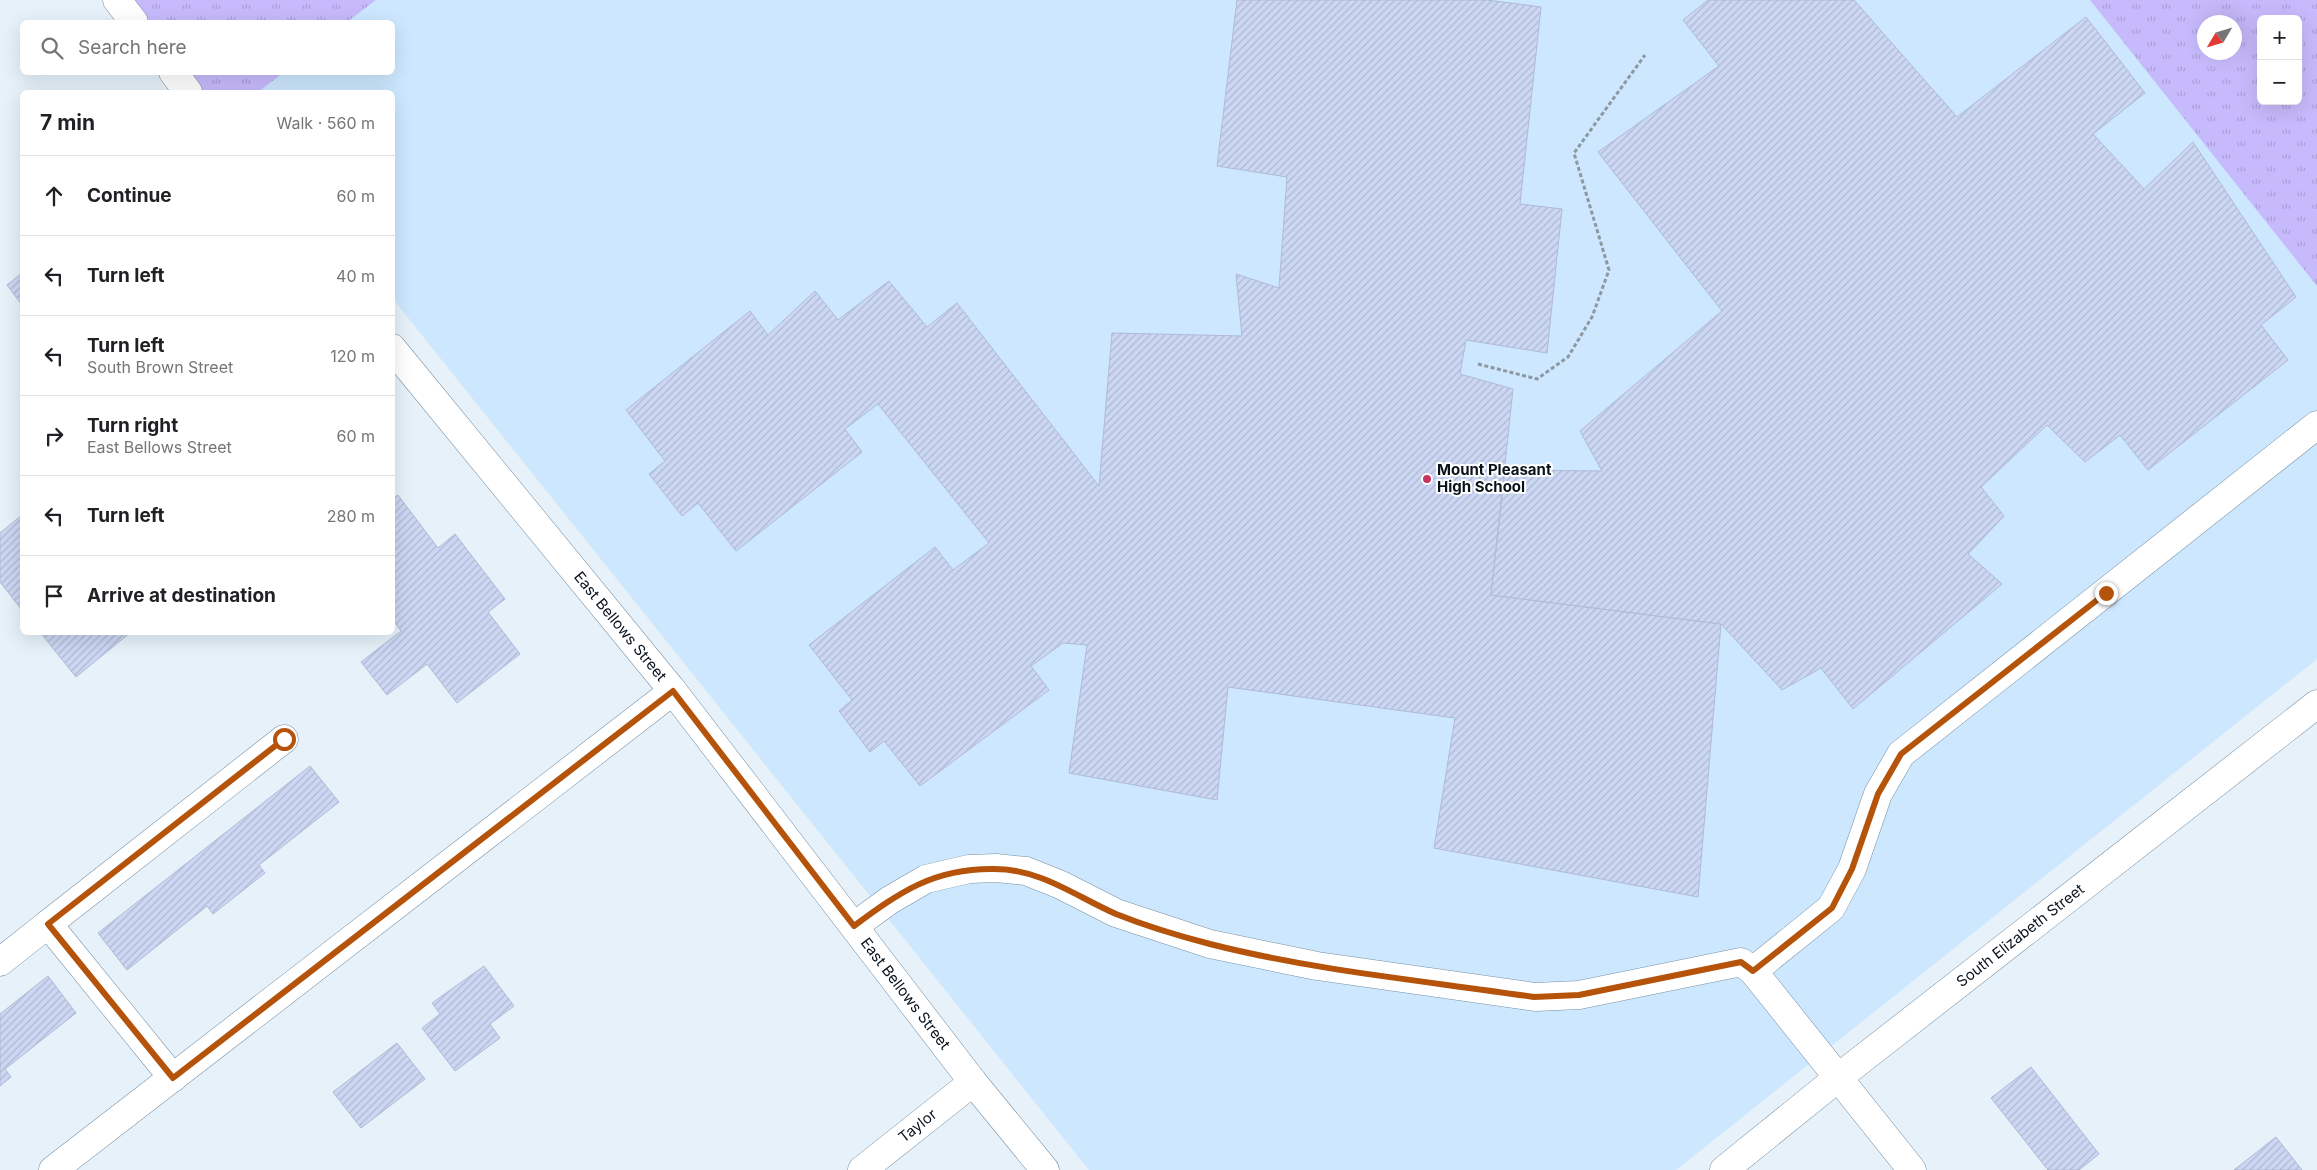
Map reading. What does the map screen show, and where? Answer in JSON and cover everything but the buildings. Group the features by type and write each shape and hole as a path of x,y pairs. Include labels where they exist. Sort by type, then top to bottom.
{"street":[{"path":"116,0 132,20"},
{"path":"175,75 186,90"},
{"name":"East Bellows Street","path":"395,352 673,691 973,1082 1045,1170"},
{"path":"1753,971 1832,908 1852,869 1878,794 1901,754 2317,425"},
{"path":"53,1170 673,691"},
{"name":"South Elizabeth Street","path":"1724,1170 1839,1077 2317,704"},
{"path":"0,962 284,739"},
{"path":"854,926 897,895 926,879 969,869 996,868 1026,871 1061,885 1116,914 1210,944 1317,966 1534,997 1579,995 1741,962 1753,971 1912,1170"},
{"path":"48,924 173,1078"},
{"name":"Taylor","path":"862,1170 973,1082"}],"path":[{"path":"1478,364 1537,379 1568,357 1592,317 1609,270 1574,153 1645,55"}],"shaded area":[{"name":"Mount Pleasant High School","path":"154,0 2317,0 2317,659 1676,1170 1089,1170 395,302 395,90 226,90 214,75 395,75 395,20 170,20"}],"green space":[{"path":"114,0 376,0 350,20 130,20"},
{"path":"2090,0 2317,0 2317,286"},
{"path":"173,75 280,75 261,90 185,90"}],"place":[{"name":"Mount Pleasant High School","path":"1427,479"}],"route":[{"path":"284,739 48,924 173,1078 673,691 854,926 904,890 926,879 969,869 996,868 1026,871 1061,885 1116,914 1210,944 1317,966 1534,997 1560,997 1660,980 1741,962 1753,971 1832,908 1852,869 1878,794 1901,754 2106,593"}]}
